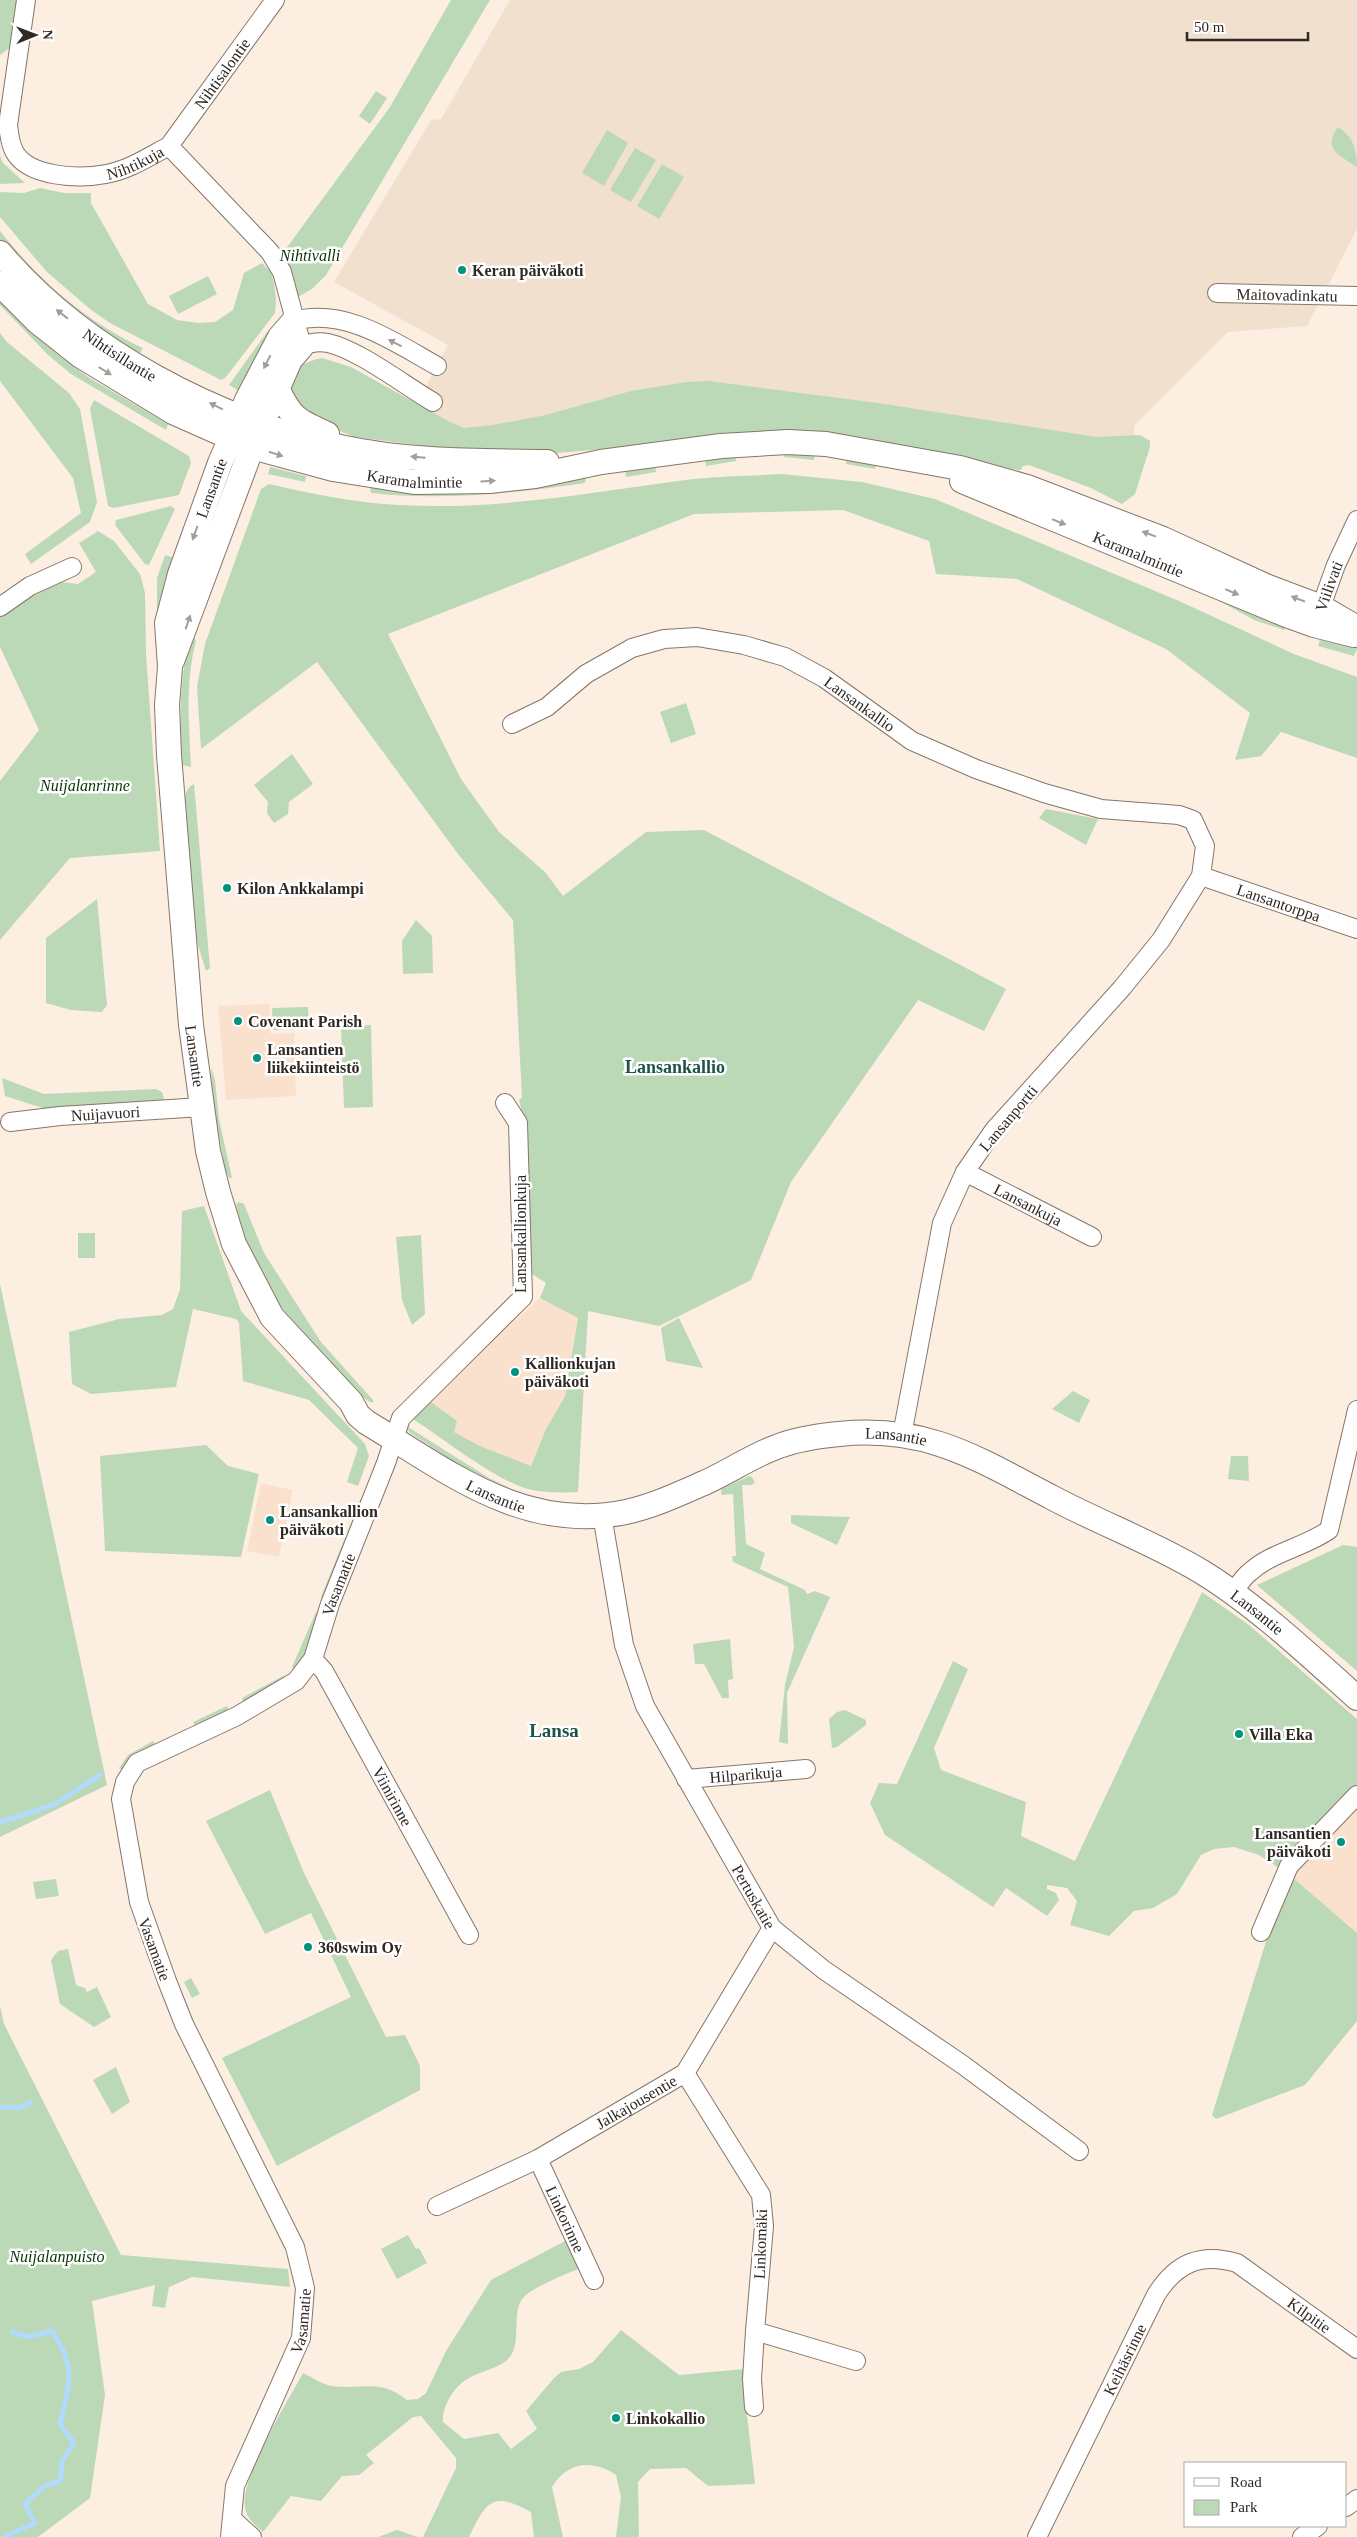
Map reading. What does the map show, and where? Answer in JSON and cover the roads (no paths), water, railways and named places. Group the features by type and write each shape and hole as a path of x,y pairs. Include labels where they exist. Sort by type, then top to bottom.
{"street":[{"name":"Nihtikuja","path":"26,0 20,29 8,125 10,142 15,153 28,165 40,171 73,178 107,174 138,163 170,146 270,252 282,272 302,346"},
{"name":"Nihtisalontie","path":"170,146 275,0"},
{"name":"Nihtisillantie","path":"0,253 53,307 96,340 137,366 251,430"},
{"name":"Nihtisillantie","path":"0,284 38,322 81,356 173,412 230,439"},
{"name":"Maitovadinkatu","path":"1217,293 1357,296"},
{"path":"294,321 311,316 338,319 365,328 438,366"},
{"name":"Lansantie","path":"170,668 251,430 280,337 294,321"},
{"path":"302,346 314,342 348,350 433,402"},
{"name":"Lansantie","path":"251,430 278,388 290,360 302,346"},
{"name":"Karamalmintie","path":"278,388 288,411 305,425 365,451"},
{"name":"Karamalmintie","path":"230,439 251,430 365,451 467,461 601,462"},
{"name":"Karamalmintie","path":"251,430 332,469 414,482 490,481 526,477 601,462 721,446 788,442 826,444 924,463 1014,504 1318,616 1357,628"},
{"name":"Lansantie","path":"230,439 180,574 167,623 170,668 167,704 169,755 191,1025 202,1108 218,1192 234,1244 272,1317 351,1402 358,1415 366,1422 477,1490 509,1504 551,1515 602,1516 636,1509 677,1495 779,1446 839,1434 902,1435 935,1441 974,1456 1054,1499 1161,1548 1233,1593 1357,1698"},
{"name":"Viilivati","path":"1318,616 1336,565 1357,520"},
{"path":"0,607 30,586 72,567"},
{"name":"Karamalmintie","path":"1318,616 1357,635"},
{"name":"Lansankallio","path":"512,724 547,707 586,674 632,648 664,639 697,637 744,645 785,657 824,678 912,741 976,770 1044,793 1101,809 1179,815 1193,820 1205,846"},
{"name":"Lansanportti","path":"902,1435 942,1223 964,1172 994,1130 1122,988 1160,940 1201,876 1205,846"},
{"name":"Lansantorppa","path":"1201,876 1357,929"},
{"name":"Lansankallionkuja","path":"394,1439 401,1418 523,1297 518,1123 505,1102"},
{"name":"Nuijavuori","path":"10,1122 60,1116 202,1108"},
{"name":"Lansankuja","path":"964,1172 1092,1237"},
{"path":"1233,1593 1249,1572 1265,1562 1316,1539 1329,1530 1357,1410"},
{"name":"Vasamatie","path":"232,2529 235,2486 301,2338 305,2288 295,2247 184,2024 150,1937 139,1902 121,1799 125,1782 137,1763 237,1716 287,1688 296,1681 313,1659 330,1604 394,1439"},
{"name":"Pertuskatie","path":"602,1516 624,1645 631,1672 645,1706 772,1928 824,1970 963,2065 1080,2151"},
{"name":"Viinirinne","path":"313,1659 324,1671 469,1934"},
{"name":"Hilparikuja","path":"686,1779 806,1770"},
{"path":"1261,1932 1288,1866 1357,1795"},
{"name":"Jalkajousentie","path":"437,2206 538,2159 685,2073 772,1928"},
{"name":"Linkomäki","path":"685,2073 761,2195 764,2226 752,2379 754,2407"},
{"name":"Linkorinne","path":"538,2159 594,2280"},
{"name":"Keihäsrinne","path":"1037,2537 1144,2318 1166,2279 1178,2268 1201,2259 1221,2258 1237,2263 1261,2280"},
{"name":"Kilpitie","path":"1261,2280 1357,2349"},
{"path":"755,2331 856,2361"},
{"path":"1302,2537 1317,2527"},
{"path":"232,2529 252,2537"}],"waterway":[{"path":"1,1822 53,1805 100,1775"},
{"path":"0,2107 20,2108 31,2102"},
{"path":"5,2537 35,2523 25,2504 44,2486 60,2481 62,2462 74,2443 60,2424 69,2376 65,2355 60,2344 52,2331 30,2337 12,2332"}],"place":[{"name":"Keran päiväkoti","path":"462,270"},
{"name":"Kilon Ankkalampi","path":"227,888"},
{"name":"Covenant Parish","path":"238,1021"},
{"name":"Lansantien liikekiinteistö","path":"257,1058"},
{"name":"Kallionkujan päiväkoti","path":"515,1372"},
{"name":"Lansankallion päiväkoti","path":"270,1520"},
{"name":"Villa Eka","path":"1239,1734"},
{"name":"Lansantien päiväkoti","path":"1341,1842"},
{"name":"360swim Oy","path":"308,1947"},
{"name":"Linkokallio","path":"616,2418"}],"district":[{"name":"Lansankallio","path":"675,1067"},
{"name":"Lansa","path":"554,1730"}],"park label":[{"name":"Nihtivalli","path":"310,255"},
{"name":"Nuijalanrinne","path":"85,785"},
{"name":"Nuijalanpuisto","path":"57,2256"}]}
